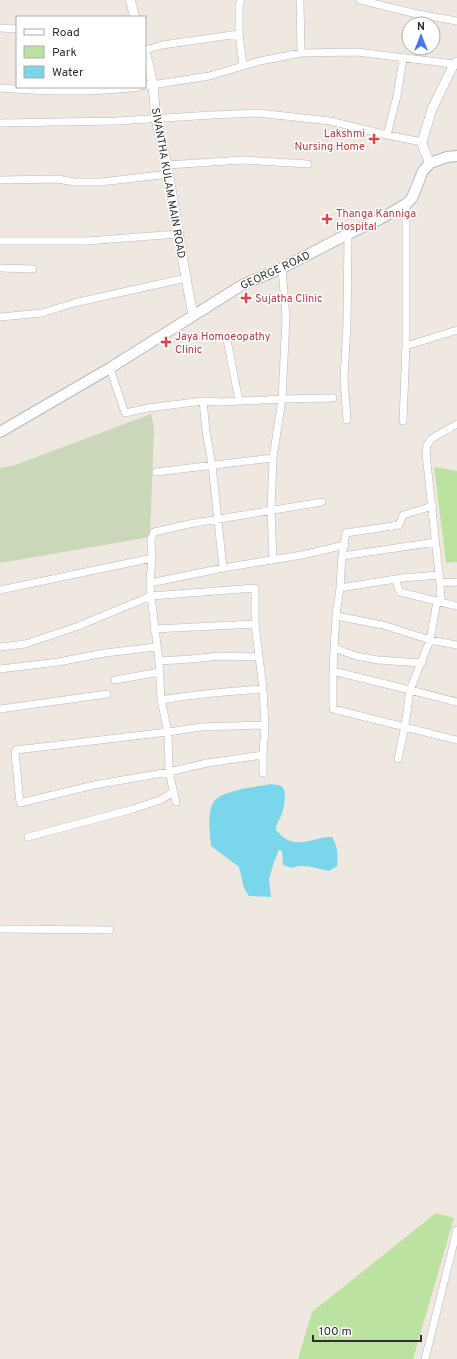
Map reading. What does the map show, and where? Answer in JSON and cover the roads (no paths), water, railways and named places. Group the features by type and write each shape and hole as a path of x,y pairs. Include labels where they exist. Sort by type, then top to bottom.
{"main road":[{"path":"430,164 447,157 457,156"},
{"name":"GEORGE ROAD","path":"0,432 110,368 242,285 282,268 380,219 406,204 412,198 423,171 430,164"}],"street":[{"path":"130,0 135,16"},
{"path":"241,0 239,6 239,34 243,66"},
{"path":"300,0 301,53"},
{"path":"360,0 413,13 457,20"},
{"path":"0,28 16,29"},
{"path":"146,50 162,45 239,34"},
{"path":"149,86 209,76 243,66 301,53 357,52 403,59 456,63 432,109 422,142 430,164"},
{"name":"SIVANTHA KULAM MAIN ROAD","path":"146,59 149,86 168,170 178,234 194,315"},
{"path":"387,135 398,96 403,59"},
{"path":"0,88 64,92 95,92 130,88"},
{"path":"0,123 156,120 212,115 266,114 330,121 422,142"},
{"path":"0,180 58,179 74,182 100,182 168,170 243,160 308,164"},
{"path":"403,421 406,346 406,204"},
{"path":"0,241 86,241 178,234"},
{"path":"347,420 344,378 347,324 348,234"},
{"path":"0,268 33,269"},
{"path":"273,560 273,458 282,399 286,318 282,268"},
{"path":"0,317 42,313 74,303 186,278"},
{"path":"406,346 457,330"},
{"path":"228,340 238,401"},
{"path":"110,368 125,414 148,408 203,401 333,398"},
{"path":"203,401 212,466 223,568"},
{"path":"398,759 405,726 410,690 430,640 439,601 440,583 433,506 426,454 427,445 431,439 457,424"},
{"path":"156,472 273,458"},
{"path":"176,802 169,772 168,732 161,700 159,661 150,596 152,558 151,539 154,532 166,528 322,502"},
{"path":"433,506 403,515 399,525 346,533 342,556 336,616 333,671 333,709 457,740"},
{"path":"342,556 436,542"},
{"path":"150,583 223,568 302,555 345,545"},
{"path":"0,590 152,558"},
{"path":"340,588 395,579 439,575"},
{"path":"395,579 400,592 457,606"},
{"path":"440,583 457,582"},
{"path":"0,647 25,644 62,632 150,596 255,588 255,624 263,689 265,725 263,773"},
{"path":"336,616 383,625 430,640 457,645"},
{"path":"154,629 255,624"},
{"path":"0,669 156,647"},
{"path":"334,648 356,656 378,660 422,663"},
{"path":"159,661 191,660 220,656 259,656"},
{"path":"333,671 457,702"},
{"path":"114,680 160,672"},
{"path":"161,700 217,692 263,689"},
{"path":"0,709 107,694"},
{"path":"263,755 207,763 169,772 94,785 20,803 15,753 16,750 201,727 265,725"},
{"path":"28,837 134,809 160,800 174,792"},
{"path":"0,929 110,930"},
{"path":"424,1359 457,1230"}],"water":[{"path":"271,784 282,787 285,794 283,810 276,830 284,838 293,842 304,842 332,837 337,851 337,866 329,871 306,866 292,868 283,865 282,851 279,850 269,879 271,897 249,896 244,888 239,867 211,846 209,824 210,813 213,803 223,795 230,792"}],"place":[{"name":"Lakshmi Nursing Home","path":"374,139"},
{"name":"Thanga Kanniga Hospital","path":"327,219"},
{"name":"Sujatha Clinic","path":"246,298"},
{"name":"Jaya Homoeopathy Clinic","path":"166,342"}]}
